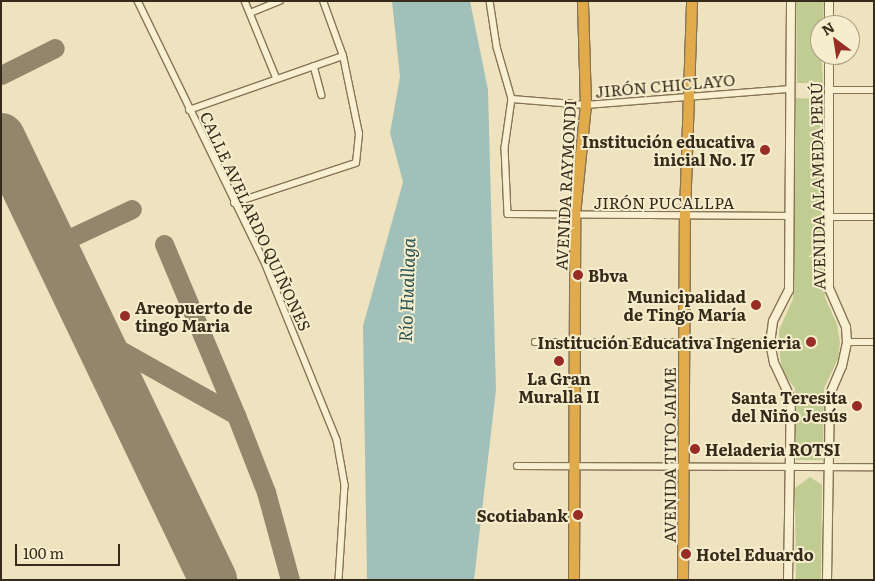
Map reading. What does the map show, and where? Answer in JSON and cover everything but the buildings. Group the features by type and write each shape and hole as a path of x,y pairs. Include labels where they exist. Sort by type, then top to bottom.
{"highway":[{"name":"AVENIDA RAYMONDI","path":"574,580 575,215 586,105 583,1"},
{"name":"AVENIDA TITO JAIME","path":"683,580 685,215 692,1"}],"street":[{"name":"CALLE AVELARDO QUIÑONES","path":"138,1 234,203 266,265 337,440 345,485 341,515 339,580"},
{"path":"245,1 277,79"},
{"path":"250,13 280,1"},
{"path":"234,203 356,163 359,134 343,56 322,1"},
{"path":"490,1 497,47 512,99"},
{"name":"AVENIDA ALAMEDA PERÚ","path":"788,580 791,399 774,363 770,343 773,321 789,290 791,1"},
{"path":"829,1 829,15"},
{"path":"189,110 343,56"},
{"name":"AVENIDA ALAMEDA PERÚ","path":"827,580 830,394 842,366 847,342 842,316 830,288 829,65"},
{"path":"314,66 322,95"},
{"name":"JIRÓN CHICLAYO","path":"512,99 586,105 790,89"},
{"path":"829,90 874,90"},
{"name":"JIRÓN PUCALLPA","path":"512,99 505,148 508,214 790,216"},
{"path":"829,217 874,217"},
{"path":"535,342 685,341 770,343"},
{"path":"847,342 874,342"},
{"path":"518,466 874,467"}],"green space":[{"path":"796,1 824,1 823,15 810,15 810,65 822,65 823,83 797,83"},
{"path":"796,98 824,99 825,298 837,324 840,343 838,359 824,388 823,460 796,460 795,388 784,375 780,357 779,330 793,299"},
{"path":"810,477 822,485 821,580 796,580 795,488"}],"water":[{"name":"Río Huallaga","path":"392,1 470,1 488,90 496,390 474,580 367,580 363,326 403,182 390,133 400,77"}],"taxiway":[{"path":"1,75 55,48"},
{"path":"53,246 132,209"},
{"path":"164,244 236,415"},
{"path":"97,337 236,415 266,492 290,580"}],"runway":[{"path":"1,137 213,580"}],"place":[{"name":"Institución educativa inicial No. 17","path":"765,150"},
{"name":"Bbva","path":"578,275"},
{"name":"Municipalidad de Tingo María","path":"756,305"},
{"name":"Areopuerto de tingo Maria","path":"125,316"},
{"name":"Institución Educativa Ingenieria","path":"811,342"},
{"name":"La Gran Muralla II","path":"559,361"},
{"name":"Santa Teresita del Niño Jesús","path":"857,406"},
{"name":"Heladeria ROTSI","path":"695,449"},
{"name":"Scotiabank","path":"578,515"},
{"name":"Hotel Eduardo","path":"686,554"}]}
